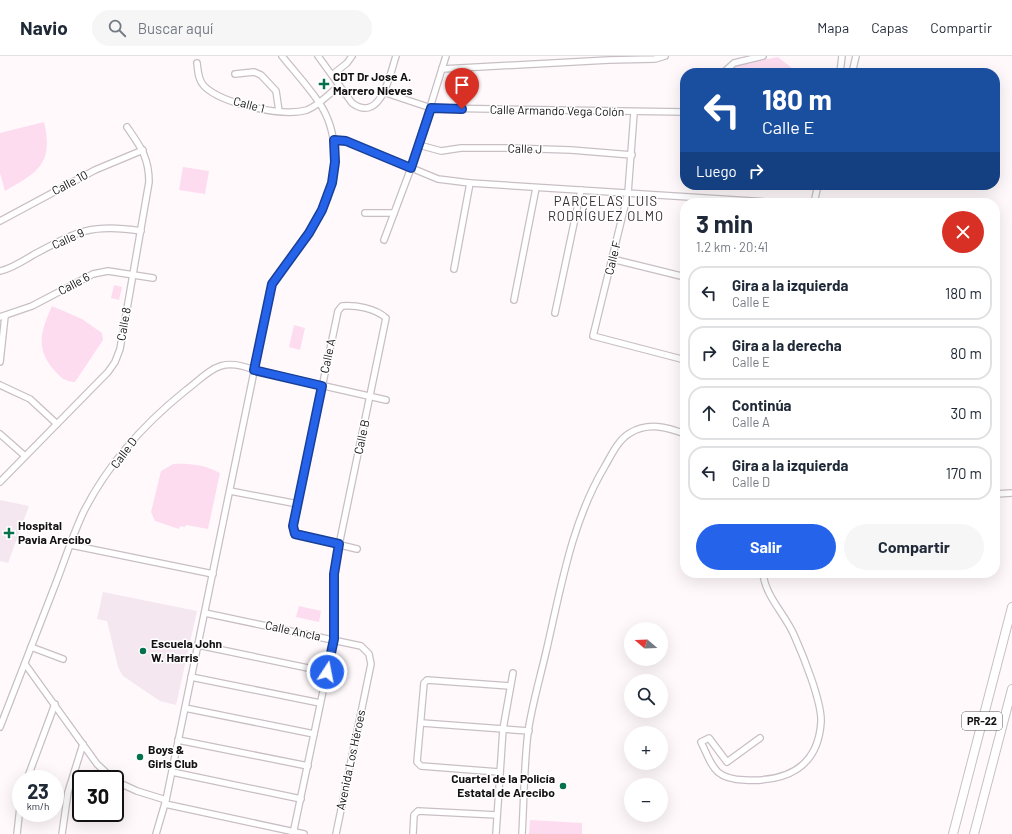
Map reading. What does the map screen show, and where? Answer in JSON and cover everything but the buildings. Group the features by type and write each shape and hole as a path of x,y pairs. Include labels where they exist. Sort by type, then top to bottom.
{"highway":[{"name":"PR-22","path":"953,834 1012,607"},
{"name":"PR-22","path":"974,834 1012,689"}],"street":[{"path":"156,834 172,772 272,284 309,233 322,210 332,183 335,162 334,140 330,123 319,101 282,56"},
{"path":"318,56 352,103 363,108 374,106 383,92 396,56"},
{"path":"332,75 347,63 352,56"},
{"path":"384,240 419,145 446,56"},
{"path":"442,69 609,60 655,60 665,56"},
{"path":"728,68 734,63 750,57 763,56"},
{"path":"841,68 842,56"},
{"path":"853,68 856,56"},
{"name":"Calle 1","path":"197,63 200,80 208,90 242,105 262,110 308,110 339,86"},
{"path":"235,74 254,72 261,75 276,91 278,111"},
{"name":"Calle Armando Vega Colón","path":"383,92 431,108 634,113 680,112"},
{"name":"Calle F","path":"634,113 628,193 593,336 680,359"},
{"name":"Calle 8","path":"0,482 108,372 115,362 120,349 149,182 149,169 143,150 127,126"},
{"path":"334,140 346,141 438,179 470,184 706,198"},
{"name":"Calle J","path":"419,145 441,151 461,148 508,148 571,150 632,155"},
{"name":"Calle 10","path":"0,221 95,170 143,150"},
{"path":"454,269 470,184"},
{"path":"514,300 536,188"},
{"path":"555,313 581,190"},
{"path":"365,213 394,213"},
{"name":"Calle 9","path":"0,271 72,235 91,228 114,226 140,230"},
{"path":"612,259 680,276"},
{"name":"Calle 6","path":"2,316 32,306 93,274 108,271 153,278"},
{"name":"Calle B","path":"293,832 334,639 334,574 339,544 386,318 379,311 351,306 342,306"},
{"name":"Calle A","path":"339,544 295,534 293,526 338,311 342,306"},
{"path":"0,362 2,316"},
{"name":"Calle D","path":"0,726 84,512 96,491 135,436 155,416 211,369 223,364 242,365 254,370 386,400"},
{"path":"0,384 30,399 57,424"},
{"path":"522,834 528,731 568,553 580,514 594,484 616,445 629,433 640,428 653,426 668,428 680,432"},
{"path":"0,434 25,456"},
{"path":"230,490 298,504"},
{"path":"1000,494 1012,493"},
{"path":"339,544 357,549"},
{"path":"71,545 213,574"},
{"path":"760,738 727,762 709,738 701,742 714,767 721,776 730,780 763,781 792,773 807,761 817,743 821,721 817,700 794,634 764,583 764,578"},
{"name":"Calle Ancla","path":"205,613 334,639 361,646 369,654 371,664 367,686"},
{"path":"198,645 327,672"},
{"path":"31,647 63,659"},
{"path":"25,664 97,764 103,770"},
{"path":"496,834 502,729 513,673"},
{"path":"191,677 320,703"},
{"path":"499,772 422,766 417,762 422,723 424,683 427,680 510,686"},
{"name":"Avenida Los Héroes","path":"336,834 367,686"},
{"path":"30,770 55,704"},
{"path":"185,708 314,734"},
{"path":"422,723 528,731"},
{"path":"178,740 308,766"},
{"path":"62,834 68,792 83,744"},
{"path":"172,772 301,799"},
{"path":"124,785 165,802 304,834"},
{"path":"413,834 414,815 418,811 497,815"},
{"path":"17,834 18,822"}],"shaded area":[{"path":"778,57 792,68 733,68 736,65"},
{"path":"44,122 47,136 47,148 41,165 26,178 5,191 0,173 0,133"},
{"path":"183,167 209,171 205,194 179,190"},
{"path":"114,285 122,287 119,300 111,298"},
{"path":"52,306 82,319 102,333 103,340 75,382 68,381 61,377 48,362 44,354 42,347 43,331"},
{"path":"294,325 305,328 300,350 289,347"},
{"path":"173,464 197,465 220,473 208,529 186,525 185,527 180,526 179,529 155,521 151,512 161,471"},
{"name":"Hospital Pavia Arecibo","path":"0,500 29,506 8,563 0,561"},
{"path":"103,592 197,611 176,705 160,701 123,676 118,667 107,621 97,619"},
{"path":"299,606 321,611 319,622 296,617"},
{"path":"530,820 582,823 582,834 529,834"}],"place":[{"name":"CDT Dr Jose A. Marrero Nieves","path":"324,84"},
{"name":"Hospital Pavia Arecibo","path":"9,533"},
{"name":"Escuela John W. Harris","path":"143,651"},
{"name":"Boys & Girls Club","path":"140,757"},
{"name":"Cuartel de la Policía Estatal de Arecibo","path":"563,786"}],"district":[{"name":"PARCELAS LUIS RODRÍGUEZ OLMO","path":"606,208"}],"route":[{"path":"327,672 334,639 334,574 339,544 295,534 293,526 322,386 254,370 272,284 309,233 322,210 332,183 335,162 334,140 346,141 411,168 431,108 462,109"}]}
